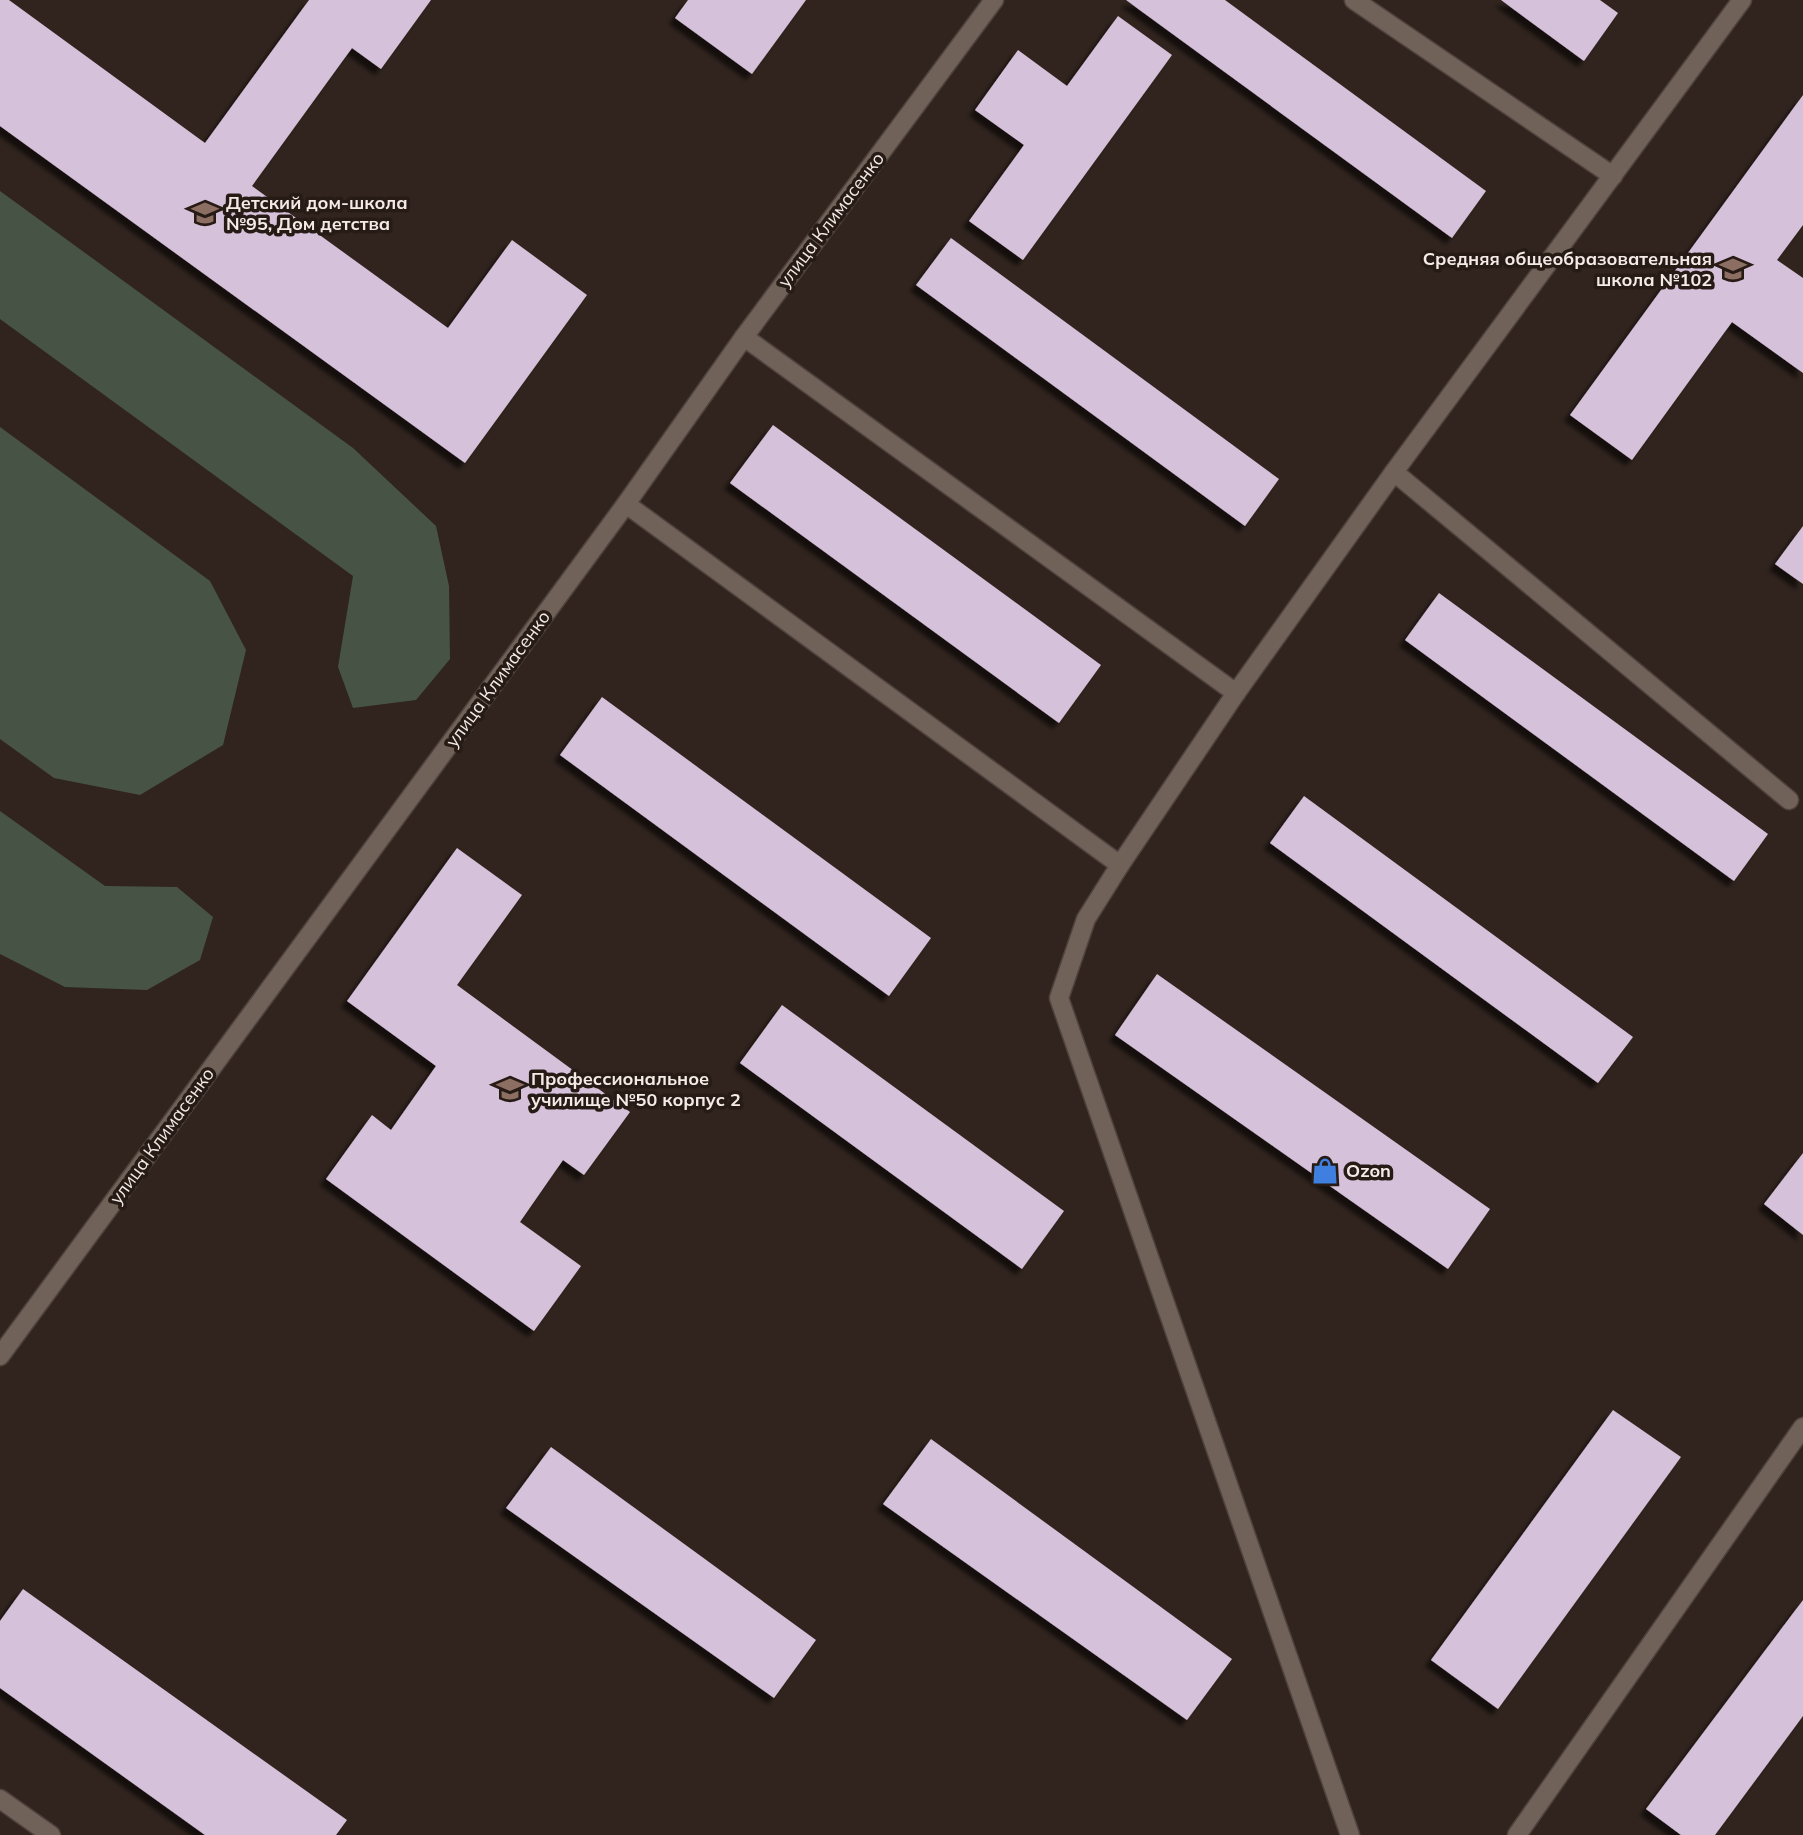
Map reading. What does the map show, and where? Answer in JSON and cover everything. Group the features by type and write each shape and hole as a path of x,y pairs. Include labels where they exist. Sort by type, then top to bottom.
{"street":[{"name":"улица Климасенко","path":"0,1356 626,505 744,337 994,0"},
{"path":"1354,0 1613,176"},
{"path":"1350,1835 1059,998 1086,919 1236,693 1394,472 1742,0"},
{"path":"744,337 1236,693"},
{"path":"1394,472 1789,800"},
{"path":"626,505 1120,865"},
{"path":"1517,1835 1803,1427"},
{"path":"0,1799 51,1835"}],"green space":[{"path":"0,191 353,448 436,526 449,586 450,659 416,700 353,708 338,667 353,576 0,319"},
{"path":"0,427 210,581 246,650 223,745 140,795 54,778 0,739"},
{"path":"0,811 105,886 177,887 213,917 200,960 147,990 65,987 0,954"}],"building":[{"name":"Детский дом-школа №95, Дом детства","path":"0,0 9,0 205,143 309,0 431,0 381,69 352,48 252,186 448,328 512,240 587,295 465,463 0,126"},
{"path":"688,0 806,0 752,74 675,18"},
{"path":"1126,0 1225,0 1486,191 1452,238"},
{"path":"1501,0 1600,0 1618,13 1584,61"},
{"path":"1118,16 1172,55 1023,260 969,221 1024,145 975,110 1018,50 1067,86"},
{"name":"Средняя общеобразовательная школа №102","path":"1803,95 1803,225 1777,260 1803,278 1803,373 1732,322 1632,460 1570,415"},
{"path":"951,238 1279,479 1245,526 916,285"},
{"path":"773,425 1101,665 1059,723 730,483"},
{"path":"1803,526 1803,584 1775,564"},
{"path":"1439,593 1768,834 1734,881 1405,640"},
{"path":"602,697 931,938 889,996 560,755"},
{"path":"1304,796 1633,1037 1598,1083 1270,843"},
{"name":"Профессиональное училище №50 корпус 2","path":"457,848 522,895 457,985 630,1112 584,1175 563,1160 520,1222 581,1266 534,1331 326,1179 372,1115 391,1130 436,1066 347,1001"},
{"path":"1157,974 1490,1209 1448,1269 1115,1035"},
{"path":"782,1005 1064,1211 1022,1269 740,1063"},
{"path":"1803,1153 1803,1235 1764,1204"},
{"path":"1613,1410 1681,1457 1498,1709 1431,1660"},
{"path":"931,1439 1232,1659 1187,1720 883,1504"},
{"path":"551,1447 816,1640 774,1698 506,1508"},
{"path":"23,1589 347,1820 336,1835 205,1835 0,1688 0,1621"},
{"path":"1803,1600 1803,1716 1715,1835 1681,1835 1646,1809"}],"place":[{"name":"Детский дом-школа №95, Дом детства","path":"205,213"},
{"name":"Средняя общеобразовательная школа №102","path":"1733,269"},
{"name":"Профессиональное училище №50 корпус 2","path":"510,1089"},
{"name":"Ozon","path":"1325,1171"}]}
